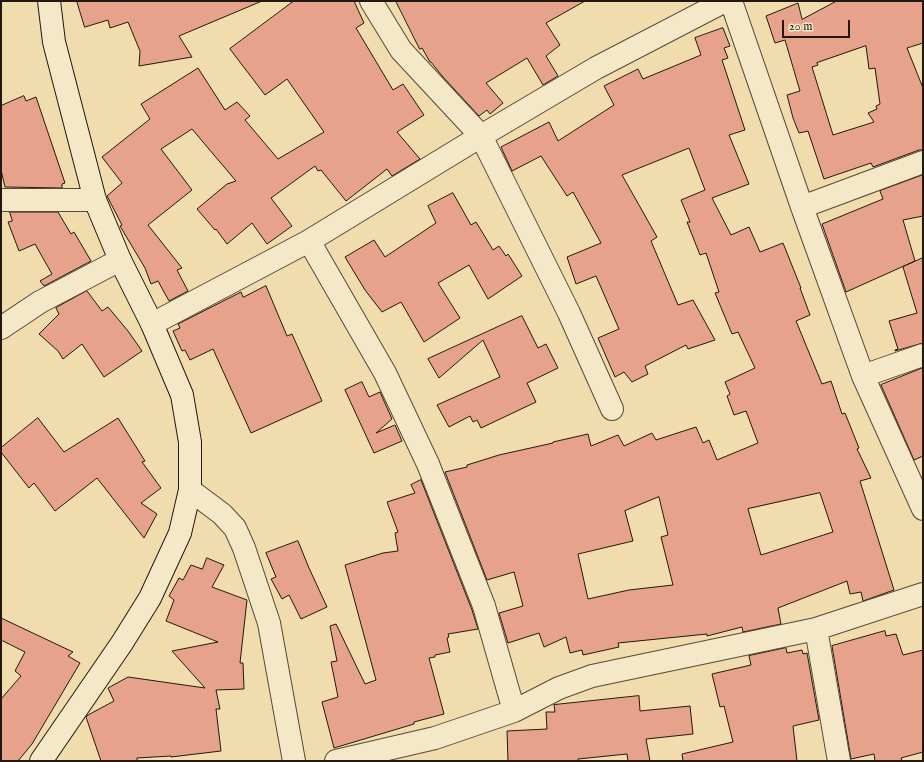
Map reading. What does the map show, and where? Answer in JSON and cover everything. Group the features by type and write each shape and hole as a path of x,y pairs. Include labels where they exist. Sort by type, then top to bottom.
{"street":[{"path":"41,761 122,643 150,598 180,533 190,490 190,442 182,394 152,324 120,260 95,200 54,42 49,1"},
{"path":"371,1 401,50 481,136 569,313 612,409"},
{"path":"152,324 309,241 596,68 725,1"},
{"path":"731,1 802,207 864,376 923,510"},
{"path":"802,207 923,162"},
{"path":"1,200 95,200"},
{"path":"309,241 385,373 428,464 484,606 514,711"},
{"path":"1,328 40,302 120,260"},
{"path":"864,376 923,355"},
{"path":"190,490 222,514 235,528 244,548 269,624 294,761"},
{"path":"336,761 435,738 514,711 559,688 592,676 816,629 923,594"},
{"path":"816,629 839,761"}],"building":[{"path":"77,1 262,1 179,36 192,57 139,66 140,51 128,22 110,28 108,20 85,27"},
{"path":"294,1 354,1 364,23 356,28 393,90 403,84 424,115 397,132 420,159 392,176 387,169 346,201 321,170 318,171 315,166 271,198 292,226 267,244 252,223 227,244 216,229 215,230 197,209 227,184 236,181 192,129 161,149 192,190 148,225 182,268 177,270 188,291 169,301 158,281 151,284 145,268 120,226 122,225 107,196 122,183 102,157 150,119 141,104 198,68 225,110 237,102 250,116 245,120 278,159 324,132 287,79 265,95 230,49"},
{"path":"396,1 585,1 546,23 560,45 546,56 558,76 543,85 527,58 486,83 503,103 490,114 487,110 479,116 430,62 422,48 420,49"},
{"path":"837,1 923,1 923,43 907,48 923,88 923,150 919,150 873,167 871,163 824,179 808,131 799,133 793,118 787,95 800,91 785,40 775,43 766,16 798,3 802,19","holes":["866,46 869,69 875,68 880,104 876,106 877,109 868,113 874,122 833,135 812,67 818,65 817,63"]},
{"path":"723,28 730,46 724,48 728,58 722,60 745,130 729,135 749,184 712,198 731,235 749,227 760,252 783,243 810,315 796,321 822,384 831,381 842,414 845,413 859,448 857,449 871,478 860,481 894,590 863,601 861,592 850,594 847,581 778,608 781,624 743,632 742,627 707,636 707,634 618,643 619,647 583,655 582,650 570,653 566,637 544,647 539,633 508,643 499,613 523,606 514,572 487,580 445,472 467,467 467,465 499,455 588,434 591,446 618,435 624,446 652,433 656,440 696,427 703,443 709,440 717,460 758,443 746,411 734,415 727,396 730,394 725,382 755,368 738,332 732,334 715,293 719,292 706,253 700,255 687,222 690,222 681,200 705,190 689,148 622,175 657,237 651,241 678,305 693,300 715,340 688,349 686,345 645,366 648,374 632,382 624,372 615,377 598,338 619,329 596,276 576,284 567,257 601,243 573,192 567,196 541,156 512,171 501,147 549,122 558,141 614,105 604,86 638,69 643,79 701,55 695,38","holes":["820,493 833,532 761,555 748,509","659,497 668,535 661,537 673,585 629,590 588,599 578,554 633,541 625,511"]},
{"path":"24,96 26,101 36,97 65,183 62,184 62,188 5,187 1,170 1,106"},
{"path":"923,175 923,216 903,220 915,261 846,292 822,224 883,199 880,191"},
{"path":"453,193 471,225 476,222 493,250 499,246 506,256 508,254 522,276 488,299 469,265 438,283 460,318 424,342 401,302 382,312 365,290 345,257 374,240 385,257 436,223 428,206"},
{"path":"10,212 58,212 71,234 74,232 91,261 44,286 40,281 52,274 35,244 19,251 8,222 12,221"},
{"path":"923,258 923,343 895,351 898,349 889,321 917,313 903,267"},
{"path":"266,286 287,336 292,334 322,401 251,433 213,349 190,360 185,350 182,351 173,331 180,328 178,324 241,292 243,297"},
{"path":"87,291 102,311 108,307 142,351 104,377 82,344 63,359 58,351 39,334 59,314 56,308"},
{"path":"522,316 538,348 546,344 558,368 527,383 536,402 481,428 477,420 473,422 470,416 449,427 437,405 500,377 483,340 439,378 428,359"},
{"path":"923,368 923,456 914,460 881,385"},
{"path":"362,382 369,397 380,392 392,419 376,433 395,425 402,441 374,453 345,390"},
{"path":"38,418 64,452 118,418 145,461 142,462 161,488 141,503 157,514 144,538 97,478 55,511 34,483 29,488 1,452 1,448"},
{"path":"421,480 478,629 448,634 449,637 447,638 450,652 435,655 435,657 429,658 444,714 414,722 414,724 334,748 322,702 338,697 331,662 337,661 330,626 336,624 365,684 376,680 345,565 383,553 398,551 395,533 398,532 387,502 415,493 411,485"},
{"path":"298,541 327,607 301,619 289,595 282,599 271,579 276,577 266,553"},
{"path":"207,558 224,565 212,587 247,600 240,663 243,663 244,689 216,690 220,709 216,709 221,751 171,757 137,758 137,761 101,761 86,717 114,701 108,688 128,677 205,688 172,651 218,642 166,621 174,600 169,596 179,578 183,580 191,565 202,569"},
{"path":"1,618 73,652 68,656 80,663 32,744 18,761 1,761 1,699 21,676 15,671 25,652 1,640"},
{"path":"885,631 886,636 896,634 903,655 923,650 923,752 901,758 902,761 875,761 874,754 851,759 832,646"},
{"path":"786,648 787,653 802,650 803,654 807,653 819,720 793,726 797,761 683,761 682,754 733,742 724,706 720,707 712,674 751,665 749,656"},
{"path":"639,696 640,711 690,706 693,734 646,739 650,761 628,761 627,754 578,759 578,761 508,761 507,731 547,729 546,712 555,712 554,705"}]}
